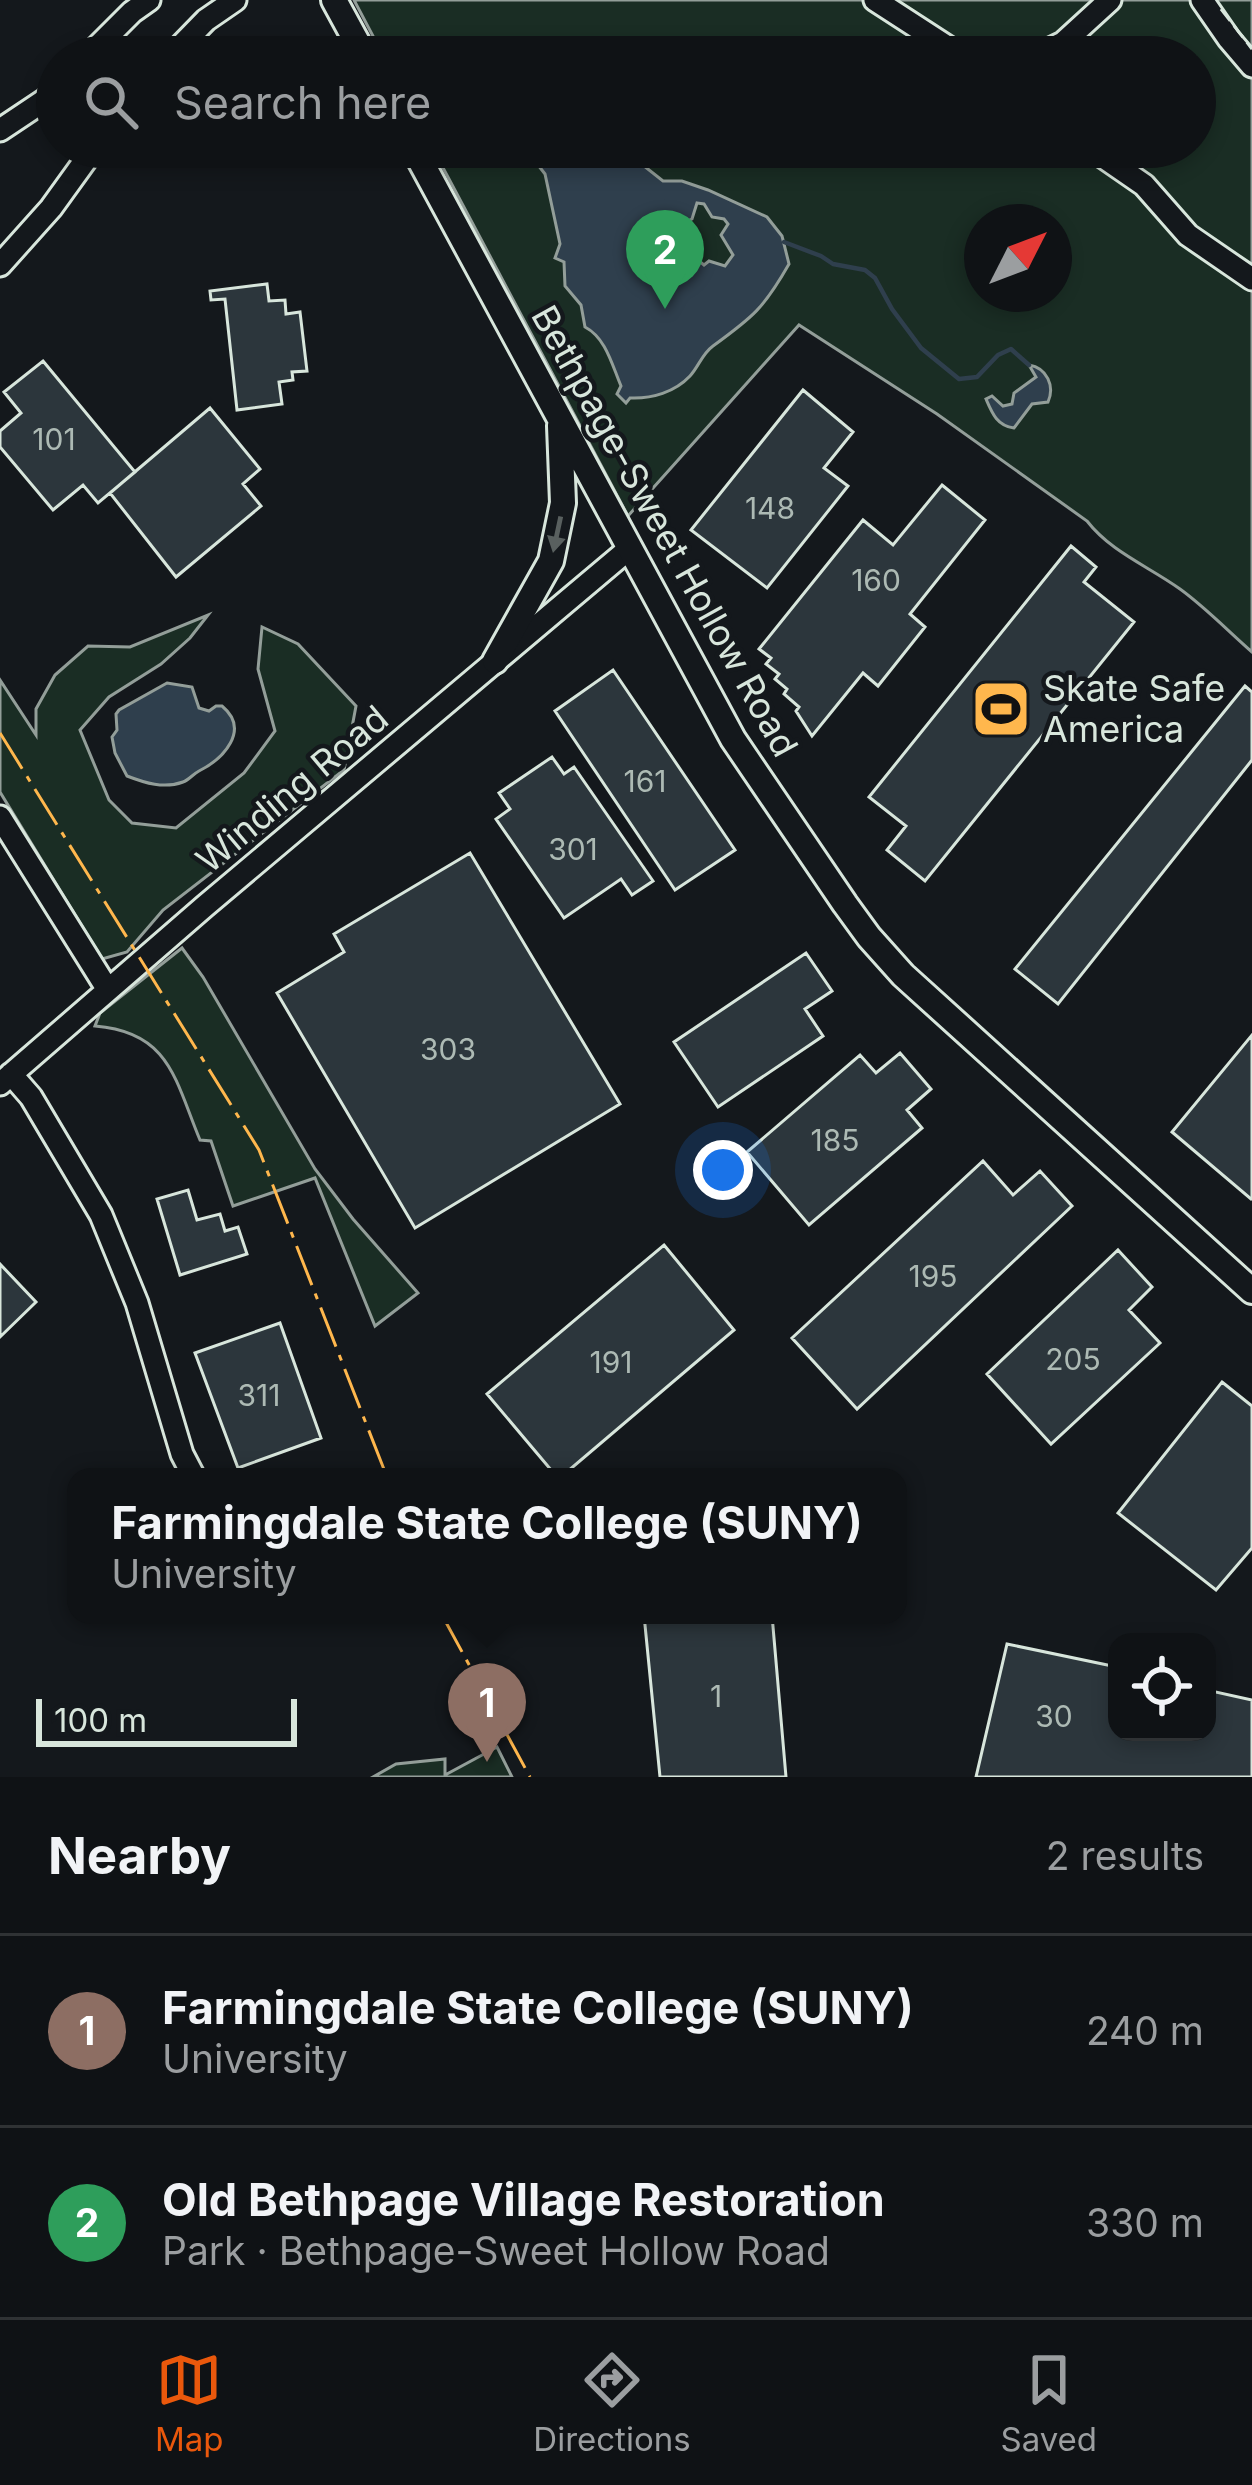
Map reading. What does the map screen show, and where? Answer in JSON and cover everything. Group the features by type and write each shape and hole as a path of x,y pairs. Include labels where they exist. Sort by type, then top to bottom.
{"main road":[{"path":"334,0 354,36"},
{"name":"Bethpage-Sweet Hollow Road","path":"424,168 733,739 869,937 903,975 1252,1291"},
{"path":"495,661 551,561 563,503 560,418"}],"street":[{"path":"108,36 149,0"},
{"path":"190,36 236,0"},
{"path":"874,0 930,36"},
{"path":"1071,36 1110,0"},
{"path":"1202,0 1252,66"},
{"path":"0,130 36,106"},
{"path":"0,265 79,168"},
{"path":"1119,168 1144,185 1188,235 1252,279"},
{"name":"Winding Road","path":"6,1079 630,548"},
{"path":"0,817 108,990"},
{"path":"6,1079 31,1097 101,1215 137,1303 189,1468"}],"green space":[{"path":"354,0 1252,0 1252,652 1189,596 1119,550 1087,521 937,414 799,325 628,516 443,168 1216,168 1216,36 373,36"},
{"path":"208,615 161,664 109,697 80,730 109,800 132,823 176,828 244,773 275,731 258,669 262,627 298,644 356,706 344,770 163,910 127,952 102,959 0,792 0,680 36,735 36,709 55,675 88,646 130,647"},
{"path":"182,948 315,1169 418,1293 375,1326 315,1178 233,1206 211,1141 200,1140 166,1063 140,1038 95,1026 100,1013"},
{"path":"497,1747 512,1777 373,1777 396,1764 445,1759 445,1775"}],"water":[{"path":"540,168 647,168 663,181 682,181 708,190 767,217 782,236 789,264 757,311 709,349 684,382 626,403 617,394 621,386 608,353 585,327 581,305 565,286 564,262 555,258 560,244","holes":["697,203 704,204 712,217 728,224 721,235 733,255 725,266 709,261 704,265 665,240 665,235 678,232 692,219"]},
{"path":"1029,365 1048,379 1048,402 1032,404 1014,428 1008,427 996,418 986,399 992,396 1003,406 1012,404 1014,393 1036,377"},
{"path":"167,683 192,687 199,708 209,711 222,706 230,715 234,734 208,766 183,782 162,785 127,776 112,737 119,710"}],"building":[{"path":"267,284 269,301 285,300 286,314 300,312 307,371 292,372 293,380 279,382 282,404 237,410 225,299 211,300 210,291"},
{"path":"43,361 135,472 98,503 83,485 53,510 0,447 0,431 21,413 4,392"},
{"path":"803,390 853,432 824,468 848,486 767,588 691,530"},
{"path":"210,408 260,469 243,484 261,506 176,577 110,493"},
{"path":"942,485 985,520 910,614 925,627 878,686 863,673 812,736 796,711 799,707 775,679 779,674 766,664 771,658 759,649 863,520 893,545"},
{"name":"Skate Safe America","path":"1071,546 1096,567 1084,582 1134,622 925,881 887,850 906,826 869,797"},
{"path":"613,670 735,850 675,890 555,711"},
{"path":"1245,686 1252,692 1252,760 1058,1004 1015,969"},
{"path":"552,757 564,774 574,767 653,881 632,895 621,879 564,918 496,819 510,809 499,793"},
{"path":"470,853 620,1104 415,1228 277,993 344,952 334,934"},
{"path":"806,953 832,991 805,1009 823,1036 718,1107 674,1042"},
{"path":"1252,1035 1252,1198 1251,1199 1172,1132"},
{"path":"900,1053 931,1089 907,1110 922,1128 809,1225 747,1152 860,1055 876,1073"},
{"path":"983,1161 1013,1195 1040,1171 1072,1206 857,1409 792,1338"},
{"path":"188,1190 197,1220 220,1214 225,1231 238,1227 247,1254 180,1275 157,1199"},
{"path":"664,1245 734,1330 572,1468 549,1468 487,1394"},
{"path":"1118,1250 1152,1287 1129,1310 1160,1343 1051,1444 987,1374"},
{"path":"0,1264 36,1302 0,1337"},
{"path":"280,1323 321,1438 238,1468 195,1353"},
{"path":"1222,1382 1252,1406 1252,1548 1216,1590 1118,1513"},
{"path":"645,1624 773,1624 786,1777 660,1777"},
{"path":"1007,1644 1108,1665 1108,1741 1216,1741 1216,1692 1252,1700 1252,1777 976,1777"}],"waterway":[{"path":"784,242 833,264 865,270 921,348 959,379 977,377 998,355 1011,349 1029,365"}],"fence":[{"path":"1221,9 1252,49"}],"power":[{"path":"0,733 259,1150 383,1468"},
{"path":"447,1624 530,1777"}],"place":[{"name":"Old Bethpage Village Restoration","path":"665,309"},
{"name":"Skate Safe America","path":"1001,709"},
{"name":"Farmingdale State College (SUNY)","path":"487,1762"}]}
